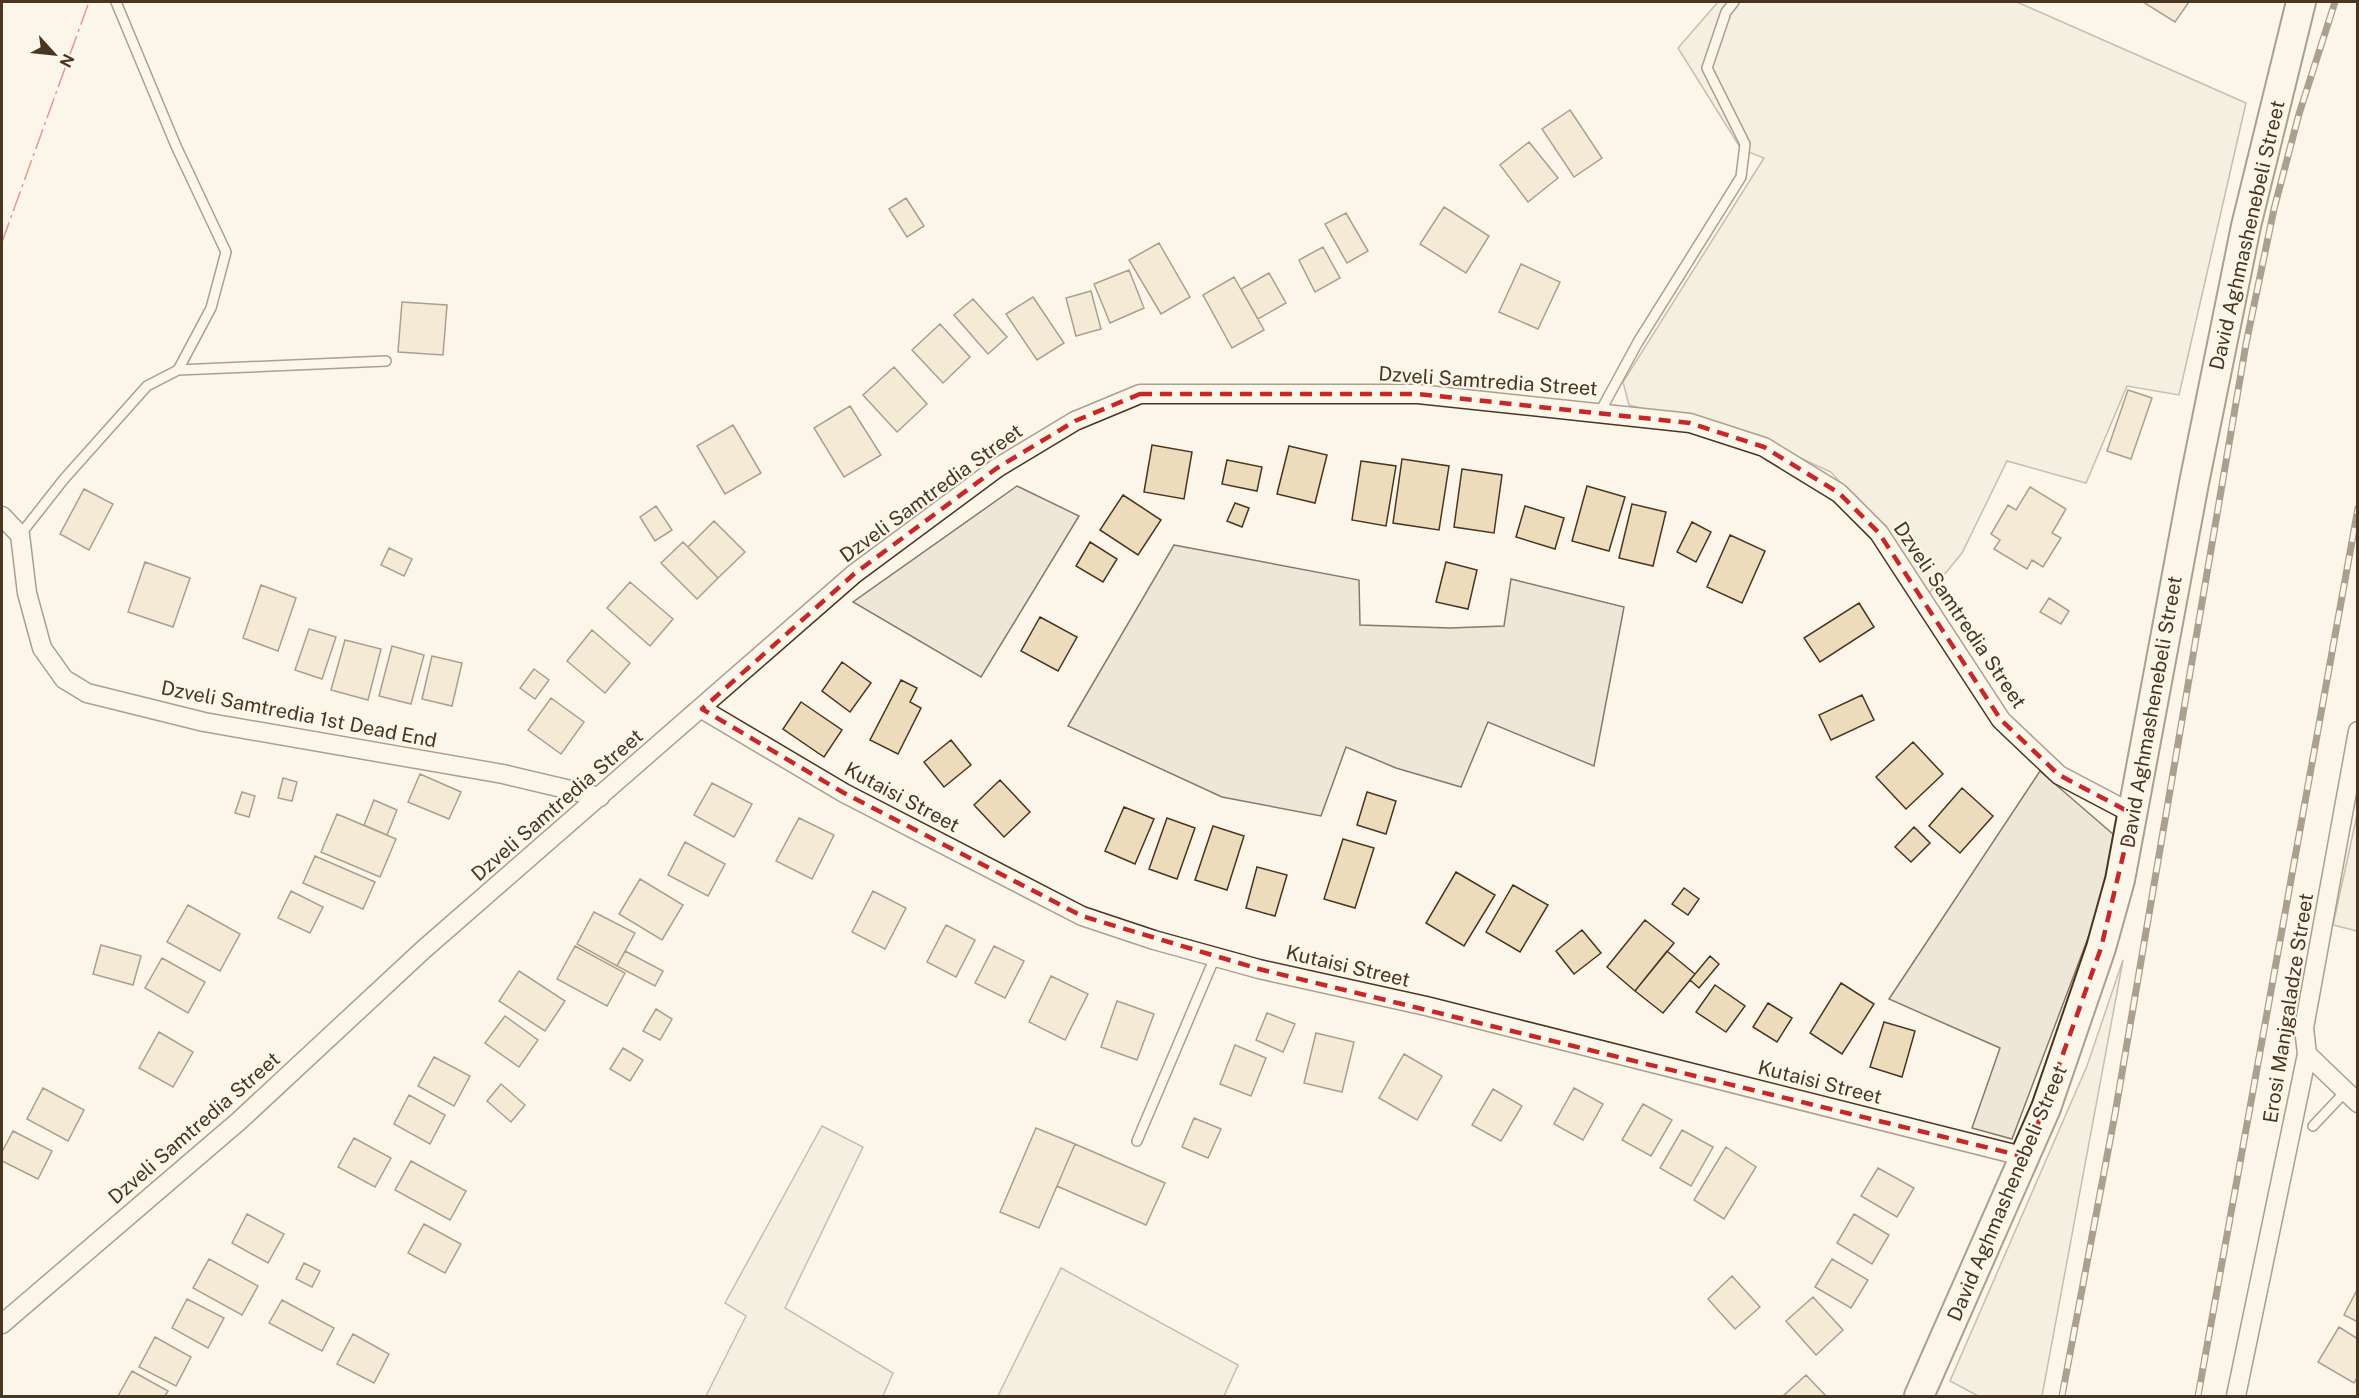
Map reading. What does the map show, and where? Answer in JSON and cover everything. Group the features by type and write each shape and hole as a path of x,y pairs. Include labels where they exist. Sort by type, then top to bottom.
{"main road":[{"name":"David Aghmashenebeli Street","path":"1919,1396 2026,1158 2046,1108 2101,948 2120,880 2194,483 2246,226 2301,2"}],"street":[{"name":"Dzveli Samtredia Street","path":"2,1324 239,1120 423,950 702,709 854,574 997,468 1075,421 1140,394 1418,394 1690,423 1764,447 1839,493 1879,533 2001,720 2060,775 2133,814"},
{"path":"2,516 20,535"},
{"name":"Dzveli Samtredia 1st Dead End","path":"20,535 27,593 42,648 64,679 87,693 204,723 502,774 600,797"},
{"name":"Kutaisi Street","path":"702,709 844,793 1082,916 1259,969 1449,1012 2026,1158"},
{"name":"Erosi Manjgaladze Street","path":"2236,1396 2307,1054 2304,1028 2358,731"},
{"path":"2307,1054 2351,1098"}],"lane":[{"path":"116,2 176,146 226,252 211,308 177,370"},
{"path":"1600,412 1638,342 1741,177 1745,144 1707,68 1726,12 1734,2"},
{"path":"20,535 64,479 147,386 177,370 386,361"},
{"path":"1137,1141 1215,957"},
{"path":"2313,1126 2351,1098"}],"highlighted area":[{"path":"1140,394 1418,394 1690,423 1764,447 1839,493 1879,533 2001,720 2059,775 2133,814 2101,948 2026,1157 1259,969 1082,916 844,793 702,709 854,574 997,468 1075,421"}],"shaded area":[{"path":"1718,2 2017,2 2246,103 2179,395 2127,386 2086,483 2007,461 1962,553 1929,593 1897,547 1831,472 1765,442 1629,405 1623,382 1764,158 1741,149 1678,48"},
{"path":"1017,486 1079,516 981,677 853,602"},
{"path":"1174,545 1359,580 1360,625 1450,628 1504,626 1511,579 1624,607 1594,766 1488,722 1461,787 1396,768 1346,747 1321,816 1222,797 1068,726"},
{"path":"2040,771 2114,835 2102,901 2012,1139 1972,1128 2000,1048 1889,999"},
{"path":"2357,815 2357,931 2333,925"},
{"path":"2123,960 2042,1396 1978,1396 1950,1381 2087,1066"},
{"path":"822,1126 863,1147 785,1308 893,1373 883,1396 706,1396 746,1316 725,1303"},
{"path":"1061,1268 1238,1365 1224,1396 998,1396"}],"building":[{"path":"2143,2 2189,2 2175,22"},
{"path":"1570,110 1602,158 1574,177 1542,129"},
{"path":"1529,142 1558,178 1528,202 1500,165"},
{"path":"906,198 924,226 907,237 889,209"},
{"path":"1444,207 1489,236 1466,273 1420,244"},
{"path":"1346,213 1368,251 1347,263 1325,224"},
{"path":"1159,243 1190,297 1161,314 1129,260"},
{"path":"1323,247 1340,278 1315,292 1299,260"},
{"path":"1521,264 1560,282 1538,329 1499,312"},
{"path":"1129,270 1144,308 1110,323 1094,284"},
{"path":"1269,273 1286,303 1258,319 1241,289"},
{"path":"1234,277 1264,330 1232,348 1203,295"},
{"path":"1091,291 1101,329 1076,336 1066,298"},
{"path":"1033,297 1064,343 1037,360 1006,314"},
{"path":"973,299 1007,337 988,354 954,315"},
{"path":"402,302 447,305 443,355 398,352"},
{"path":"940,324 970,357 943,383 912,350"},
{"path":"894,367 927,404 897,432 863,395"},
{"path":"2128,390 2152,398 2131,459 2107,451"},
{"path":"850,406 881,455 844,477 814,428"},
{"path":"733,425 761,473 725,494 697,446"},
{"path":"1152,445 1192,452 1184,499 1144,492"},
{"path":"1289,446 1327,455 1315,503 1277,494"},
{"path":"1402,459 1449,466 1439,530 1393,523"},
{"path":"1227,460 1262,467 1257,491 1222,484"},
{"path":"1361,461 1396,466 1386,526 1352,520"},
{"path":"1462,469 1502,475 1494,533 1454,527"},
{"path":"1587,486 1625,497 1609,551 1572,541"},
{"path":"2030,487 2066,509 2052,533 2061,538 2043,567 2032,560 2027,569 1994,549 2000,540 1991,534 2008,505 2016,510"},
{"path":"84,489 113,504 89,550 60,534"},
{"path":"1123,495 1161,520 1138,555 1100,530"},
{"path":"1235,503 1249,508 1242,527 1227,521"},
{"path":"1632,504 1666,512 1653,566 1619,558"},
{"path":"656,506 672,530 655,541 640,517"},
{"path":"1525,506 1564,518 1555,549 1516,537"},
{"path":"714,521 745,552 718,578 688,547"},
{"path":"1692,522 1711,532 1696,562 1677,552"},
{"path":"1730,535 1765,551 1742,603 1707,587"},
{"path":"683,542 718,578 697,599 661,563"},
{"path":"1090,542 1117,559 1103,582 1076,566"},
{"path":"389,548 412,559 404,576 381,565"},
{"path":"145,562 190,578 173,627 128,612"},
{"path":"1446,562 1477,570 1468,609 1436,602"},
{"path":"630,582 673,619 650,646 607,608"},
{"path":"261,585 296,598 278,651 243,638"},
{"path":"2049,598 2069,611 2061,624 2040,612"},
{"path":"1859,603 1874,627 1820,662 1804,638"},
{"path":"1040,617 1077,637 1058,671 1021,651"},
{"path":"309,629 336,637 322,679 295,670"},
{"path":"592,630 630,663 605,693 567,661"},
{"path":"345,640 381,649 368,700 331,690"},
{"path":"392,646 424,655 411,704 379,696"},
{"path":"432,656 462,663 452,706 422,699"},
{"path":"842,662 871,683 850,712 822,691"},
{"path":"534,669 549,680 535,699 520,688"},
{"path":"901,680 917,688 910,702 921,708 898,754 870,740"},
{"path":"1862,695 1874,720 1831,740 1819,715"},
{"path":"551,698 584,722 561,754 528,730"},
{"path":"801,702 842,730 824,757 783,729"},
{"path":"951,740 971,765 944,787 924,762"},
{"path":"1913,742 1943,774 1906,809 1876,777"},
{"path":"420,774 461,792 449,819 408,802"},
{"path":"283,778 297,782 292,801 278,798"},
{"path":"1000,780 1030,812 1004,837 974,805"},
{"path":"712,783 752,804 734,837 694,815"},
{"path":"1962,788 1993,816 1960,853 1929,826"},
{"path":"242,792 255,796 249,817 235,813"},
{"path":"1367,792 1396,801 1386,834 1357,825"},
{"path":"374,800 397,810 387,835 364,825"},
{"path":"1124,807 1154,819 1135,864 1105,851"},
{"path":"337,814 396,839 380,877 321,852"},
{"path":"799,818 834,835 812,879 776,861"},
{"path":"1167,818 1195,828 1177,879 1149,869"},
{"path":"1213,826 1244,836 1227,890 1195,880"},
{"path":"1914,827 1930,843 1911,862 1895,847"},
{"path":"1343,839 1374,848 1355,908 1324,899"},
{"path":"685,842 725,864 708,896 668,875"},
{"path":"315,856 375,882 363,909 303,883"},
{"path":"1257,867 1287,875 1275,916 1246,908"},
{"path":"1456,872 1495,895 1464,946 1426,923"},
{"path":"640,879 683,905 662,940 619,914"},
{"path":"1513,885 1548,905 1520,952 1486,932"},
{"path":"1684,888 1699,899 1688,915 1672,904"},
{"path":"291,891 323,907 310,933 278,918"},
{"path":"873,891 906,908 885,949 852,932"},
{"path":"188,905 240,934 220,971 167,942"},
{"path":"594,912 635,933 617,966 577,944"},
{"path":"1645,920 1674,943 1635,991 1607,967"},
{"path":"946,925 975,940 956,977 927,962"},
{"path":"1582,930 1601,953 1574,974 1556,951"},
{"path":"101,945 141,956 133,985 93,974"},
{"path":"575,946 625,973 607,1006 557,979"},
{"path":"994,946 1024,961 1005,998 975,983"},
{"path":"625,951 663,971 655,986 617,966"},
{"path":"1667,951 1695,974 1663,1013 1635,991"},
{"path":"1710,956 1719,964 1699,988 1690,980"},
{"path":"162,958 205,982 188,1013 145,988"},
{"path":"519,971 565,1001 545,1031 499,1001"},
{"path":"1051,976 1088,994 1065,1040 1029,1022"},
{"path":"1841,983 1874,1004 1842,1054 1810,1033"},
{"path":"1715,985 1745,1006 1726,1032 1696,1012"},
{"path":"1117,1001 1154,1014 1137,1060 1101,1047"},
{"path":"1768,1003 1792,1018 1777,1042 1753,1027"},
{"path":"656,1009 672,1019 660,1040 643,1031"},
{"path":"1267,1013 1295,1024 1283,1052 1256,1040"},
{"path":"505,1016 538,1040 519,1067 485,1043"},
{"path":"1884,1022 1915,1031 1902,1077 1870,1067"},
{"path":"159,1032 193,1052 173,1087 139,1068"},
{"path":"1316,1033 1354,1042 1342,1092 1304,1083"},
{"path":"1235,1045 1266,1058 1251,1096 1220,1084"},
{"path":"623,1048 643,1060 630,1081 610,1069"},
{"path":"1404,1054 1442,1076 1417,1120 1379,1098"},
{"path":"434,1057 470,1076 454,1106 418,1086"},
{"path":"501,1084 525,1105 511,1122 487,1101"},
{"path":"43,1088 84,1110 68,1141 27,1119"},
{"path":"1574,1088 1603,1104 1583,1140 1554,1124"},
{"path":"1493,1089 1522,1106 1501,1141 1472,1125"},
{"path":"409,1095 445,1115 430,1144 394,1124"},
{"path":"1643,1104 1672,1120 1651,1156 1622,1140"},
{"path":"1194,1118 1221,1129 1208,1158 1182,1147"},
{"path":"1036,1128 1075,1144 1039,1228 1000,1212"},
{"path":"1682,1130 1713,1147 1691,1186 1660,1168"},
{"path":"13,1131 52,1151 38,1179 2,1161 2,1152"},
{"path":"354,1138 391,1158 375,1187 338,1167"},
{"path":"1075,1144 1165,1183 1146,1225 1057,1186"},
{"path":"1726,1147 1756,1167 1724,1219 1694,1200"},
{"path":"411,1161 466,1191 450,1220 395,1190"},
{"path":"1878,1168 1914,1188 1897,1217 1861,1196"},
{"path":"247,1214 284,1234 268,1263 232,1243"},
{"path":"1854,1214 1889,1235 1872,1264 1837,1243"},
{"path":"424,1224 461,1244 445,1273 408,1253"},
{"path":"209,1259 258,1286 242,1315 193,1288"},
{"path":"1832,1259 1868,1280 1851,1308 1815,1287"},
{"path":"304,1263 320,1271 312,1287 296,1279"},
{"path":"1732,1276 1760,1307 1735,1329 1708,1299"},
{"path":"2358,1290 2358,1322 2344,1315"},
{"path":"1813,1297 1843,1330 1816,1355 1786,1321"},
{"path":"187,1299 224,1318 208,1348 172,1328"},
{"path":"282,1300 334,1328 322,1351 269,1323"},
{"path":"2339,1327 2358,1339 2358,1376 2354,1383 2318,1362"},
{"path":"353,1334 389,1354 374,1383 337,1364"},
{"path":"155,1337 191,1357 176,1386 139,1367"},
{"path":"132,1371 168,1391 165,1396 118,1396"},
{"path":"1806,1375 1826,1396 1783,1396"}],"railway":[{"path":"2062,1396 2115,1114 2246,344 2274,209 2299,114 2335,2"},
{"path":"2198,1396 2358,508"}],"power":[{"path":"2,242 89,2"}]}
